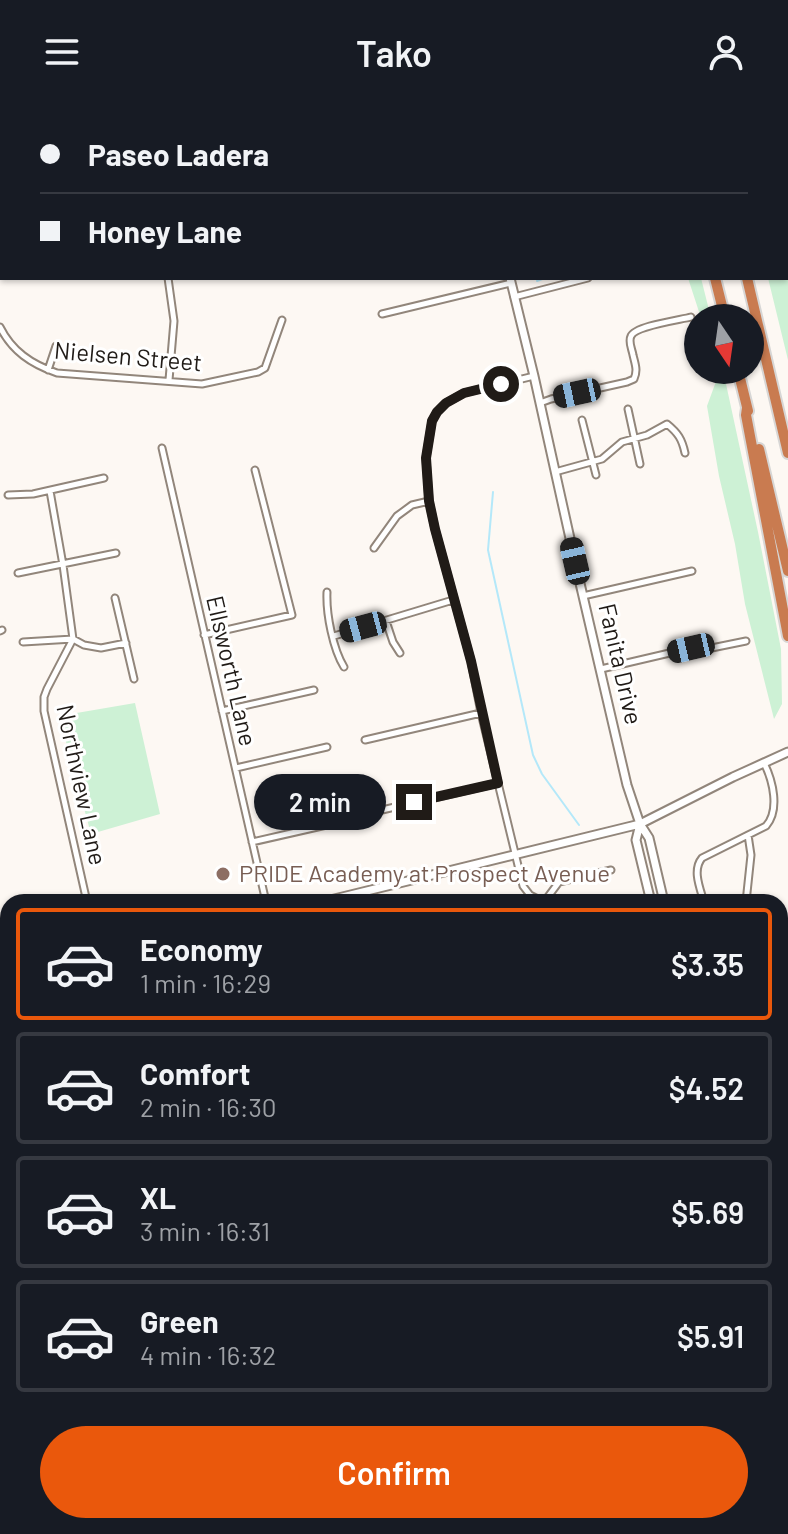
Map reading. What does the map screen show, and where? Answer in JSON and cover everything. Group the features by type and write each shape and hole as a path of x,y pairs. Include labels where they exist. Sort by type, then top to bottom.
{"highway":[{"path":"716,280 722,304"},
{"path":"747,280 788,453"},
{"path":"766,361 788,433"},
{"path":"741,384 788,571"},
{"path":"747,408 788,636"}],"main road":[{"name":"Fanita Drive","path":"510,280 627,785 640,824 649,838 662,894"},
{"path":"358,894 640,824 788,752"},
{"name":"Fanita Drive","path":"640,824 636,840 649,894"}],"street":[{"path":"168,280 174,321 169,381"},
{"path":"382,314 510,280"},
{"path":"514,297 580,280"},
{"path":"540,403 634,379 637,368 630,342 635,331 684,319"},
{"name":"Nielsen Street","path":"0,327 18,352 48,370 65,375 202,384 262,371 267,365 282,320"},
{"path":"48,370 56,346"},
{"path":"529,894 523,886 471,661 429,501 426,458 432,421 446,403 464,393 534,376"},
{"path":"628,409 640,464"},
{"path":"582,420 596,475"},
{"path":"555,472 602,459 622,442 647,435 667,424 678,433 685,453"},
{"name":"Ellsworth Lane","path":"162,448 264,894"},
{"path":"204,635 292,615 255,470"},
{"path":"8,495 50,491 104,478"},
{"path":"50,491 73,639"},
{"path":"374,548 397,516 412,505 429,501"},
{"path":"18,573 116,553"},
{"path":"583,596 692,571"},
{"path":"327,592 337,656 344,667"},
{"path":"115,598 134,679"},
{"path":"334,636 453,600"},
{"path":"386,621 400,653"},
{"path":"23,642 73,639 96,648 126,643"},
{"name":"Northview Lane","path":"73,639 47,689 44,711 85,894"},
{"path":"601,669 691,648 692,652 746,641"},
{"path":"222,711 314,690"},
{"path":"365,740 481,713"},
{"path":"236,768 327,747"},
{"path":"702,894 697,872 702,858 766,826 772,820 773,793 764,763"},
{"path":"382,810 498,783"},
{"path":"252,842 344,821"},
{"path":"747,894 751,855 748,835"},
{"path":"550,894 559,882 611,870"}],"green space":[{"path":"689,280 702,280 708,304 696,304"},
{"path":"768,280 788,280 788,360"},
{"path":"715,384 726,384 781,649 782,704 774,719 745,604 707,406"},
{"path":"135,703 160,814 91,834 59,716"}],"waterway":[{"path":"493,492 488,550 533,755 542,774 579,825"}],"place":[{"name":"PRIDE Academy at Prospect Avenue","path":"223,874"}],"route":[{"path":"414,802 498,783 471,661 435,529 429,501 426,458 432,421 446,403 464,393 501,384"}]}
